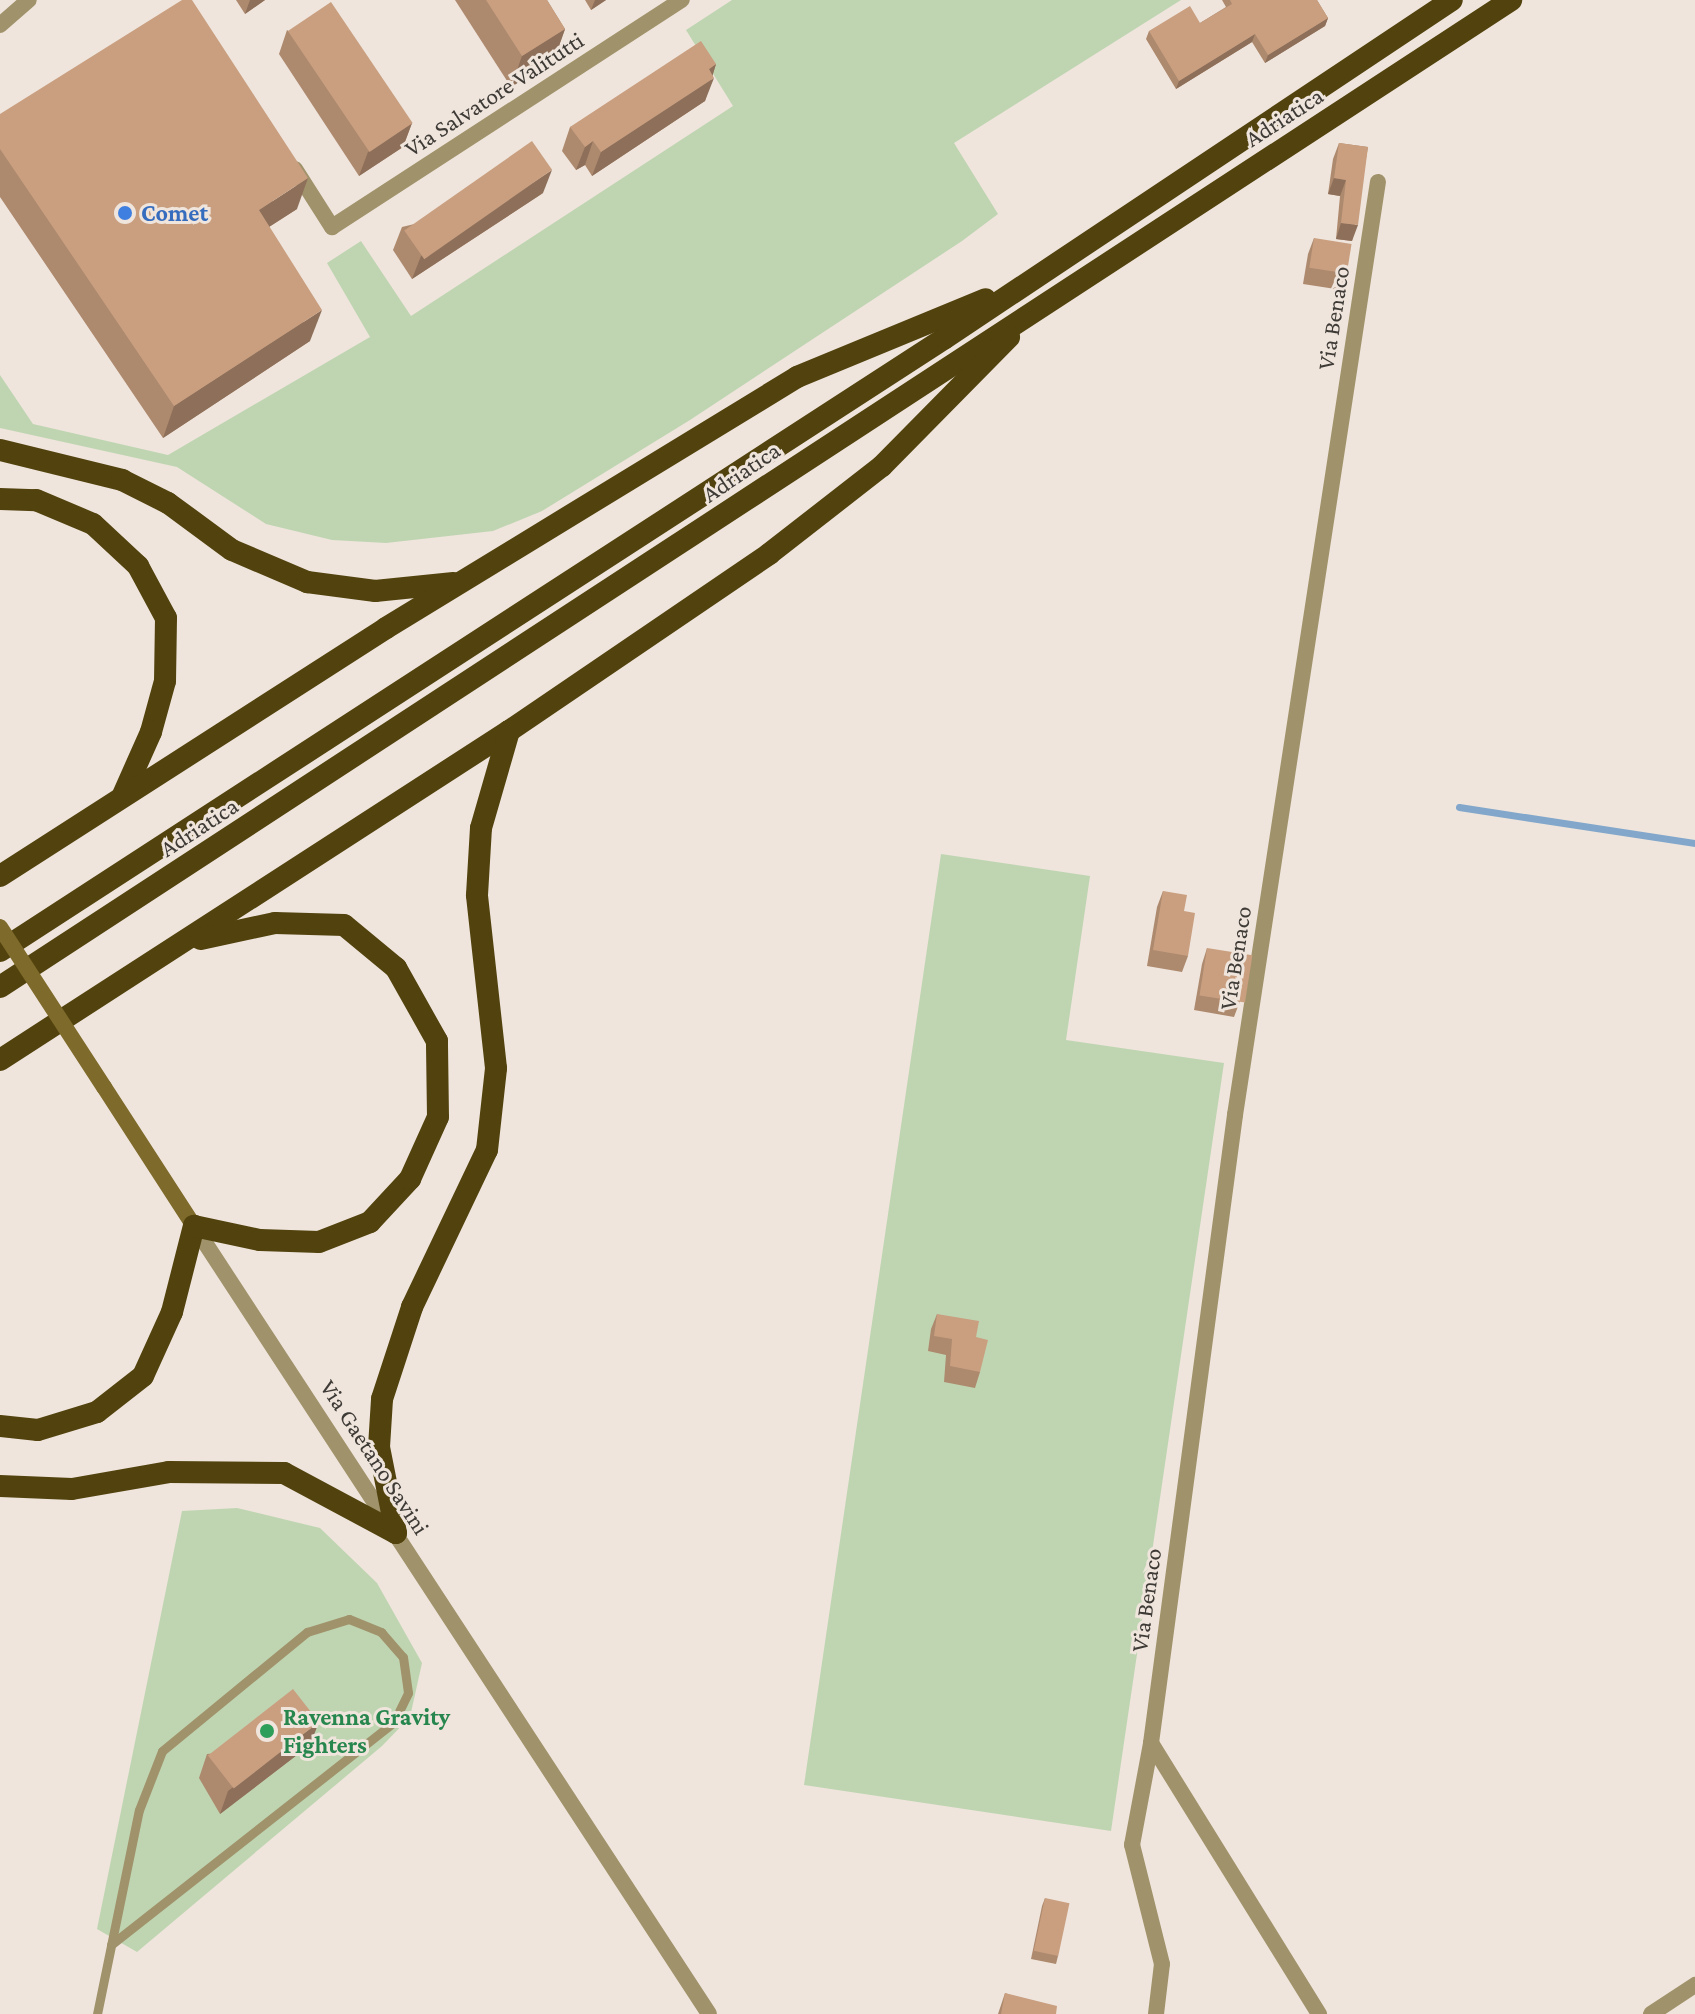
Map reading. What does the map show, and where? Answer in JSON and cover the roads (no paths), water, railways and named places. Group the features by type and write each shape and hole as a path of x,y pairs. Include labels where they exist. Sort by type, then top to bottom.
{"highway":[{"name":"Adriatica","path":"0,951 1028,282 1452,0"},
{"name":"Adriatica","path":"0,987 1511,0"},
{"path":"0,876 460,583 797,377 1028,282"},
{"path":"0,1060 509,731 769,554 882,466 1041,305"},
{"path":"0,450 122,480 168,503 232,550 307,582 375,591 460,583"},
{"path":"0,499 36,500 93,524 138,566 166,618 165,681 151,732 121,798"},
{"path":"396,1533 379,1447 382,1399 412,1307 487,1150 496,1068 477,895 481,828 509,731"},
{"path":"0,1426 38,1430 97,1412 143,1376 172,1312 194,1226 260,1240 319,1242 370,1222 410,1179 438,1117 437,1041 396,968 344,925 275,923 185,943"},
{"path":"0,1486 72,1489 169,1472 284,1473 396,1533"}],"main road":[{"name":"Via Gaetano Savini","path":"0,927 194,1226"}],"street":[{"path":"0,25 29,0"},
{"name":"Via Salvatore Valitutti","path":"283,149 332,227 682,0"},
{"name":"Via Benaco","path":"1156,2014 1162,1964 1132,1845 1151,1743 1235,1115 1378,182"},
{"name":"Via Gaetano Savini","path":"194,1226 709,2014"},
{"path":"1151,1743 1319,2014"},
{"path":"1651,2014 1695,1985"}],"lane":[{"path":"97,2014 111,1945 139,1810 162,1751 307,1632 349,1619 381,1632 403,1657 408,1693 394,1722 111,1945"}],"waterway":[{"path":"1459,807 1695,843"}],"place":[{"name":"Comet","path":"125,213"},
{"name":"Ravenna Gravity Fighters","path":"267,1731"}]}
